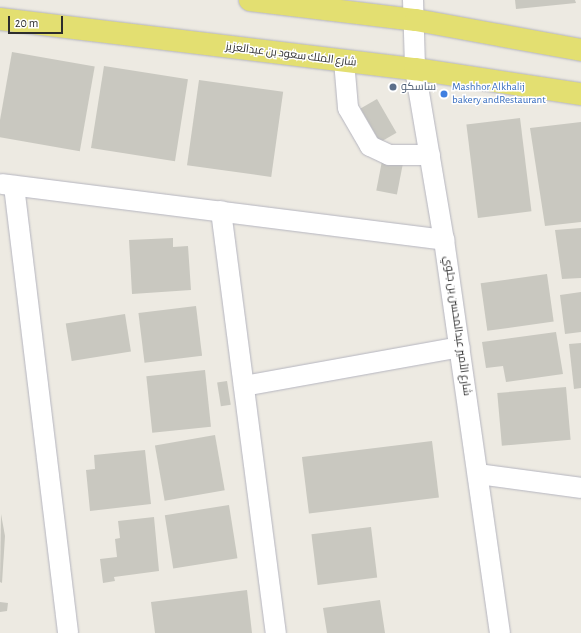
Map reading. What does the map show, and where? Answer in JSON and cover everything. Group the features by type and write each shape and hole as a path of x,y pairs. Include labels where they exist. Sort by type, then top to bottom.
{"main road":[{"path":"250,0 414,10 581,50"},
{"name":"شارع الملك سعود بن عبدالعزيز","path":"0,19 415,69 581,94"}],"street":[{"name":"شارع الأمير عبدالمحسن بن جلوي","path":"414,10 415,69 444,240 500,633"},
{"path":"344,61 348,108 370,146 389,155 430,155"},
{"path":"68,633 7,185 444,240"},
{"path":"221,212 276,633"},
{"path":"244,386 460,347"},
{"path":"478,474 581,488"}],"building":[{"path":"515,0 575,0 576,3 516,9"},
{"path":"12,52 95,67 80,151 0,137 0,120"},
{"path":"104,66 188,79 175,161 91,148"},
{"path":"199,80 283,92 271,177 187,165"},
{"path":"377,99 396,133 380,142 361,108"},
{"path":"520,118 531,211 478,218 466,125"},
{"path":"581,122 581,222 545,226 530,128"},
{"path":"382,161 403,165 397,194 376,190"},
{"path":"581,228 581,278 562,279 555,230"},
{"path":"173,238 173,247 188,246 191,290 132,294 129,240"},
{"path":"547,274 554,322 487,331 481,283"},
{"path":"581,292 581,332 565,334 560,295"},
{"path":"196,306 202,356 145,363 138,313"},
{"path":"125,314 131,352 72,361 66,323"},
{"path":"556,332 563,374 506,382 503,366 486,368 482,342"},
{"path":"581,343 581,388 574,389 569,344"},
{"path":"205,370 211,427 152,433 146,376"},
{"path":"227,381 231,405 221,406 217,383"},
{"path":"566,387 571,440 502,446 497,393"},
{"path":"215,435 225,490 165,501 155,446"},
{"path":"432,441 439,498 309,514 302,457"},
{"path":"145,450 151,504 90,511 86,470 95,469 94,455"},
{"path":"229,505 237,558 173,569 165,515"},
{"path":"1,514 5,536 2,583 0,582"},
{"path":"154,517 159,571 114,577 115,581 103,583 100,559 117,557 115,539 120,538 118,521"},
{"path":"371,527 377,578 318,585 311,534"},
{"path":"247,590 252,633 155,633 151,602"},
{"path":"380,600 385,633 327,633 323,608"},
{"path":"0,602 8,603 7,611 0,612"}],"place":[{"name":"ساسكو","path":"393,87"},
{"name":"Mashhor Alkhalij bakery andRestaurant","path":"444,94"}]}
